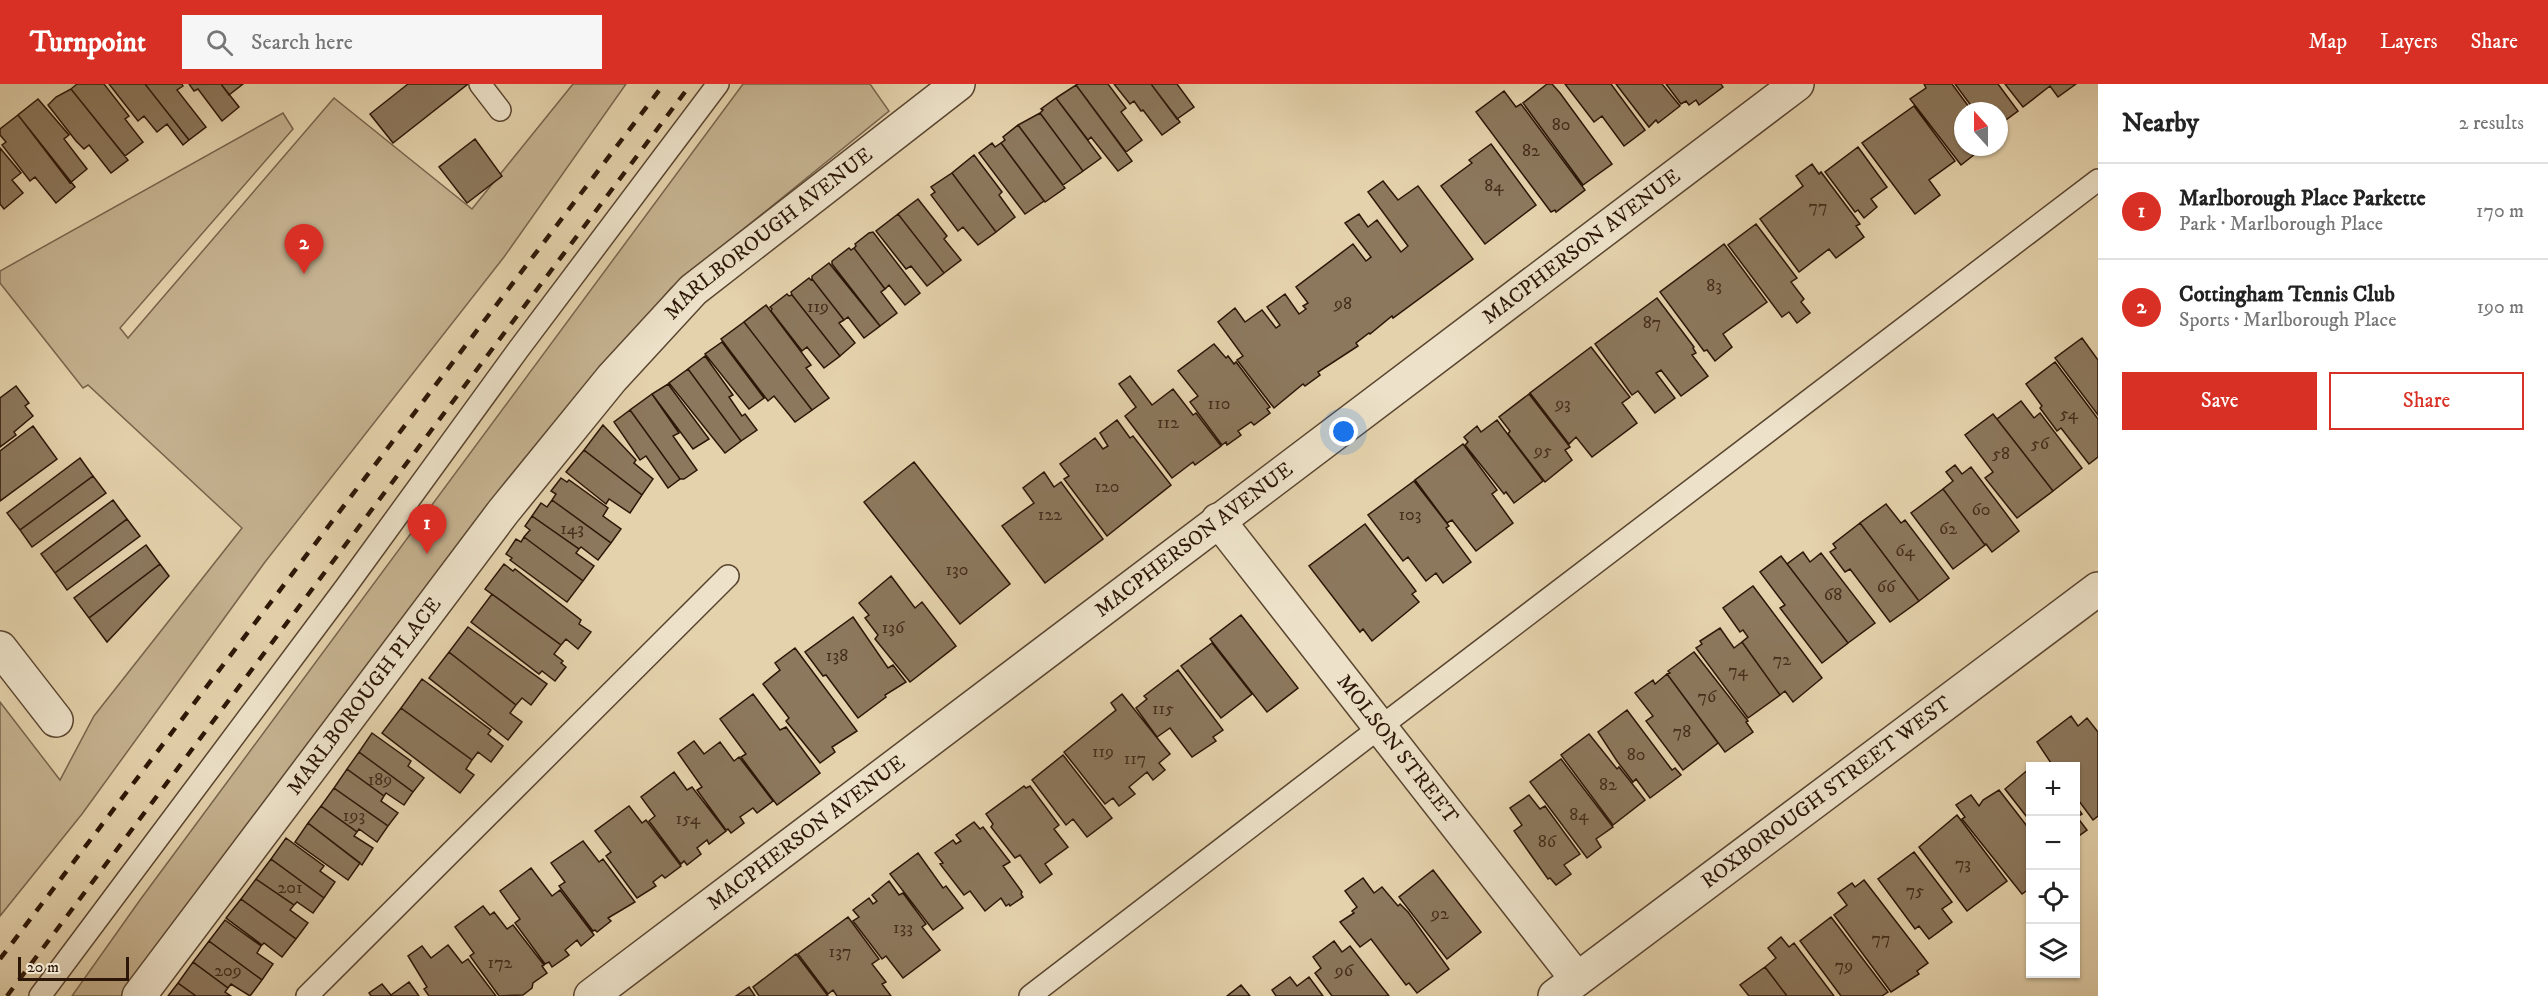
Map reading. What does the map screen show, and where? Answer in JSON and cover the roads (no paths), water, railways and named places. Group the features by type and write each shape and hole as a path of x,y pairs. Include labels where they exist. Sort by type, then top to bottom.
{"street":[{"name":"MARLBOROUGH AVENUE","path":"594,400 693,290 958,84"},
{"name":"MACPHERSON AVENUE","path":"591,996 1797,84"},
{"name":"MARLBOROUGH PLACE","path":"139,996 503,512 594,400"},
{"name":"MOLSON STREET","path":"1218,520 1380,727 1566,988"},
{"name":"ROXBOROUGH STREET WEST","path":"1566,988 2098,589"},
{"path":"0,648 56,720"}],"lane":[{"path":"480,84 500,110"},
{"path":"40,996 345,588 518,350 718,84"},
{"path":"1030,996 2098,180"},
{"path":"307,996 728,576"}],"railway":[{"path":"0,959 664,84"},
{"path":"7,996 691,84"}],"place":[{"name":"Cottingham Tennis Club","path":"304,274"},
{"name":"Marlborough Place Parkette","path":"427,554"}]}
